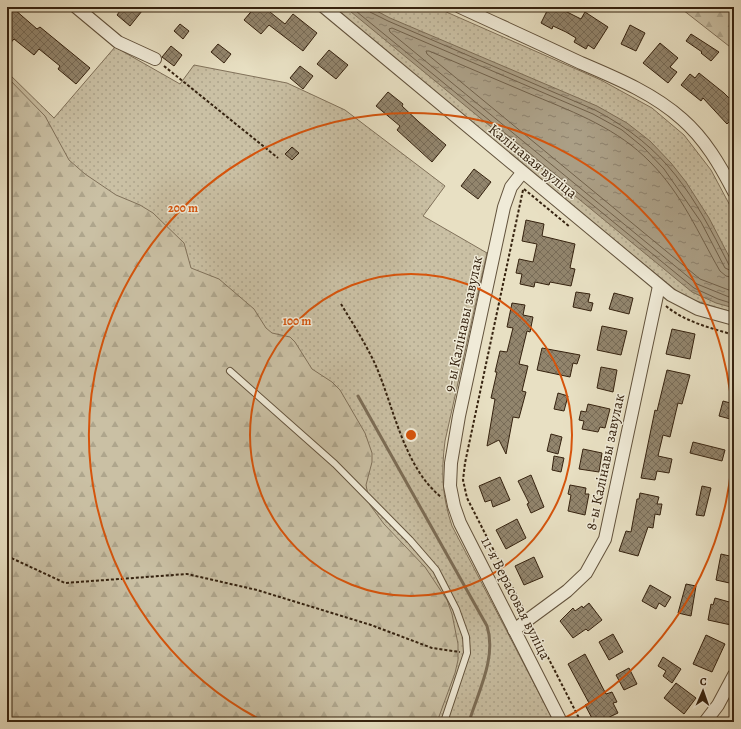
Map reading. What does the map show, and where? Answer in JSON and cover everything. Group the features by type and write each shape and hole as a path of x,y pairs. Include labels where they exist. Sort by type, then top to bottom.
{"street":[{"path":"76,7 118,42 155,59"},
{"name":"Калінавая вуліца","path":"324,7 659,286 681,302 734,319"},
{"path":"460,7 611,76 662,104 681,118 698,135 714,155 734,192"},
{"name":"9-ы Калінавы завулак","path":"450,486 451,463 459,416 504,208 511,187 522,173"},
{"name":"8-ы Калінавы завулак","path":"514,630 567,591 586,573 605,539 659,286"},
{"name":"11-я Верасовая вуліца","path":"450,486 454,506 460,523 561,722"},
{"path":"705,722 718,705 734,675"}],"lane":[{"path":"230,371 335,464 436,570 456,609 466,637 467,653 444,722"}],"path":[{"path":"155,59 278,158"},
{"path":"523,189 465,463 463,480 467,498 581,722"},
{"path":"342,304 375,365 407,447 421,476 430,488 454,506"},
{"path":"7,556 65,583 187,574 257,590 371,625 432,648 467,653"}],"green space":[{"path":"331,7 435,7 601,80 652,108 684,135 711,170 734,213 734,313 684,297"},
{"path":"677,7 734,7 734,50 683,10"},
{"path":"115,47 180,84 194,65 287,83 345,110 445,186 423,216 487,253 445,441 443,484 446,505 452,526 554,722 7,722 7,72 54,118"},
{"path":"7,77 45,116 69,160 85,174 116,195 140,205 153,213 184,243 191,268 219,279 254,309 266,328 272,333 290,337 295,342 312,369 332,382 340,390 365,433 372,453 372,462 366,485 370,505 384,524 425,567 447,600 452,614 458,644 458,660 455,673 437,722 7,722"}],"water":[{"path":"345,7 369,7 390,18 597,106 627,123 650,141 671,163 686,182 709,218 734,266 734,308 716,303 692,292"}],"building":[{"path":"7,7 12,12 14,9 37,29 40,27 90,68 76,84 58,69 60,66 39,49 34,55 14,39 7,47"},
{"path":"123,7 138,7 142,11 130,26 117,15"},
{"path":"255,7 274,7 270,12 285,24 293,14 317,33 303,51 269,25 261,34 244,20"},
{"path":"549,7 557,7 581,19 585,12 608,27 594,49 588,45 586,49 574,42 576,38 566,32 553,26 552,29 541,23"},
{"path":"180,24 189,31 183,39 174,31"},
{"path":"630,25 645,33 636,51 621,44"},
{"path":"691,34 719,52 711,61 701,53 702,52 686,41"},
{"path":"660,43 678,58 670,67 677,72 668,83 643,63"},
{"path":"218,44 231,54 224,63 211,52"},
{"path":"171,46 182,55 174,66 162,57"},
{"path":"329,50 348,65 336,79 317,64"},
{"path":"300,66 313,76 303,89 290,78"},
{"path":"699,73 734,103 734,117 727,124 703,98 701,101 681,85 690,74 695,78"},
{"path":"388,92 403,104 402,106 446,145 432,162 397,130 400,126 376,106"},
{"path":"292,147 299,153 292,160 285,154"},
{"path":"474,169 491,182 478,199 461,186"},
{"path":"526,220 544,224 542,236 575,244 570,268 575,269 571,286 550,282 549,285 535,282 534,287 520,284 522,274 516,273 519,259 533,262 537,244 522,241"},
{"path":"576,292 590,294 588,302 593,303 591,311 573,307"},
{"path":"614,293 633,298 629,314 609,309"},
{"path":"512,303 525,305 523,315 533,317 530,332 527,331 519,364 528,366 522,391 526,392 519,418 513,417 506,454 499,440 487,446 495,399 491,398 497,372 495,372 500,351 507,352 513,328 507,327"},
{"path":"602,326 627,331 621,355 597,350"},
{"path":"672,329 695,334 690,359 666,354"},
{"path":"542,348 580,355 577,364 573,363 570,377 537,370"},
{"path":"601,367 617,370 613,392 597,388"},
{"path":"667,370 690,375 682,404 678,403 670,437 663,435 658,456 672,459 669,473 657,471 655,480 641,478 655,410 657,411"},
{"path":"558,393 568,396 564,411 554,409"},
{"path":"723,401 734,404 734,420 719,416"},
{"path":"588,404 610,409 605,428 600,427 598,432 582,429 584,421 579,420 581,411 586,412"},
{"path":"551,434 562,437 558,454 547,451"},
{"path":"693,442 725,450 722,461 690,453"},
{"path":"583,449 602,453 599,472 579,469"},
{"path":"554,456 564,458 561,472 552,470"},
{"path":"531,475 544,507 531,513 527,504 529,503 518,481"},
{"path":"500,477 510,500 493,507 491,500 485,502 479,486"},
{"path":"570,485 586,488 585,494 589,494 585,515 568,511 571,495 568,494"},
{"path":"702,486 711,488 704,516 696,515"},
{"path":"640,493 659,497 657,504 662,504 660,515 655,514 653,528 648,527 638,556 619,551 626,531 631,532 637,499 639,499"},
{"path":"517,519 526,538 506,549 496,530"},
{"path":"721,554 734,557 734,584 716,580"},
{"path":"534,557 543,577 524,585 515,566"},
{"path":"686,584 696,586 691,616 678,613"},
{"path":"650,585 671,597 665,607 659,603 656,609 642,601"},
{"path":"715,598 733,603 731,609 734,610 734,613 731,625 708,620 711,604 713,605"},
{"path":"589,603 602,620 588,631 586,629 573,638 560,621 573,608 575,611 582,606 583,608"},
{"path":"613,634 623,652 609,660 599,642"},
{"path":"706,635 725,644 712,672 693,664"},
{"path":"585,654 606,694 612,692 617,702 613,703 618,713 599,722 594,722 585,705 589,703 568,664"},
{"path":"663,657 681,669 672,683 663,676 666,671 658,666"},
{"path":"629,668 637,684 624,690 616,675"},
{"path":"676,683 696,698 684,714 664,698"}],"waterway":[{"path":"358,396 487,626 490,650 488,662 469,722"}]}
